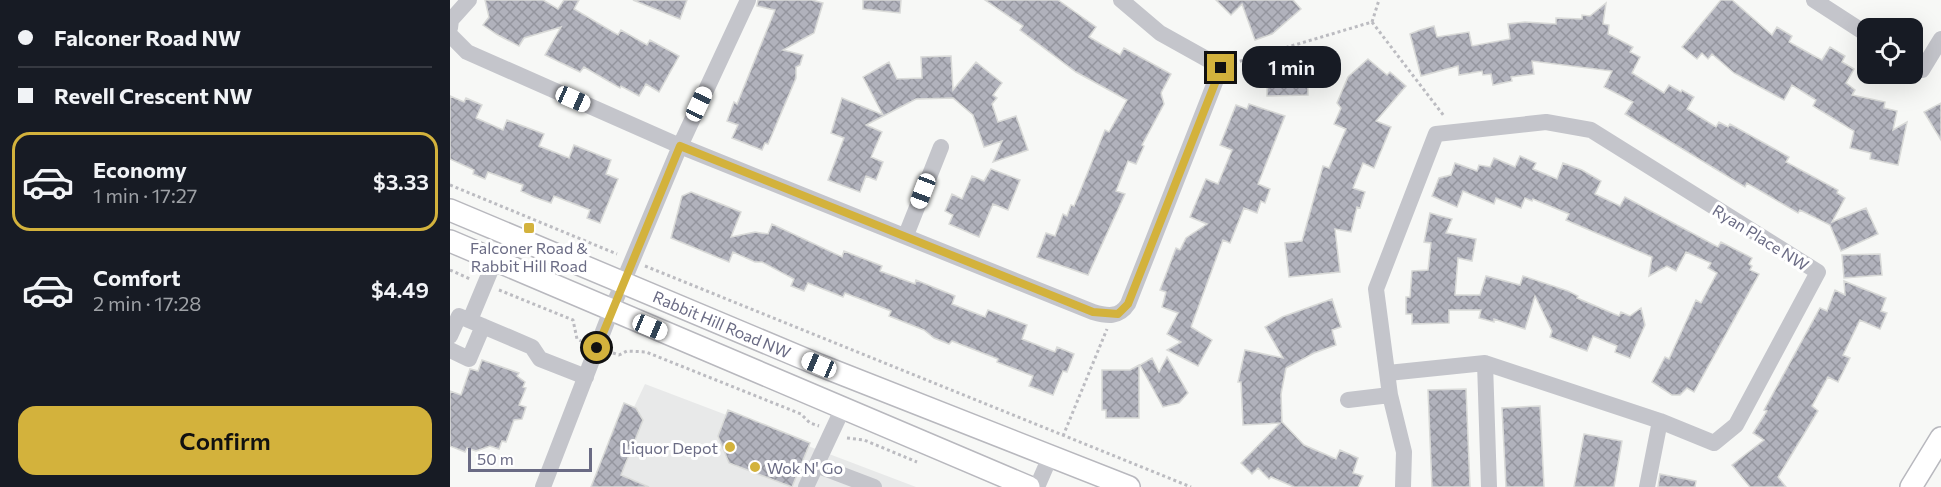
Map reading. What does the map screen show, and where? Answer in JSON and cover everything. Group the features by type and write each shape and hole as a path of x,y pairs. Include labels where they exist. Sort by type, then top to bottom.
{"main road":[{"name":"Rabbit Hill Road NW","path":"450,210 819,365 1129,487"},
{"name":"Rabbit Hill Road NW","path":"450,241 1029,487"},
{"path":"1911,487 1941,438"}],"street":[{"path":"450,28 451,20 469,0"},
{"path":"543,487 632,260 680,146 748,0"},
{"path":"450,35 467,52 680,146 1093,312 1112,316 1123,311 1128,304 1221,68 1160,33 1121,0"},
{"path":"1814,0 1857,28"},
{"path":"1923,68 1941,39"},
{"name":"Ryan Place NW","path":"1388,373 1485,363 1660,421 1714,443 1736,425 1818,272 1592,130 1546,122 1437,134 1376,289 1390,395 1404,452 1403,487"},
{"path":"906,236 941,147"},
{"path":"450,350 469,359 485,285 495,260"},
{"path":"450,336 459,316 532,347 540,359 586,377"},
{"path":"1485,363 1489,487"},
{"path":"1348,400 1390,395"},
{"path":"806,487 843,408"},
{"path":"1647,487 1660,421"},
{"path":"1037,487 1050,457"},
{"path":"816,465 874,487"}],"path":[{"path":"1372,22 1379,0"},
{"path":"1221,68 1372,22"},
{"path":"1372,22 1456,132"},
{"path":"450,185 1191,487"},
{"path":"450,270 573,320 577,339 597,348 619,355 627,351 646,352 801,414 810,423 852,440 864,440 927,465"},
{"path":"1063,436 1112,316"}],"shaded area":[{"path":"645,384 916,487 596,487"}],"building":[{"path":"485,0 543,0 558,9 564,0 579,0 574,9 618,35 621,30 647,45 650,40 679,56 659,92 646,84 639,96 584,67 580,72 545,55 561,27 524,38 519,46 498,35 483,25 489,17"},
{"path":"633,0 687,0 680,19"},
{"path":"758,0 812,0 823,3 814,33 783,50 803,55 800,65 796,67 796,78 768,144 765,143 762,150 732,138 738,125 727,121 734,102 737,104 775,10 757,6"},
{"path":"863,0 901,0 900,13 863,9"},
{"path":"985,0 1058,0 1096,27 1089,37 1120,55 1124,48 1171,74 1161,93 1164,104 1142,145 1144,146 1136,164 1128,161 1116,191 1125,194 1088,275 1037,257 1046,233 1055,236 1063,214 1067,216 1071,205 1074,206 1105,130 1109,132 1127,100 1076,72 1020,30 1023,26"},
{"path":"1216,0 1293,0 1301,9 1272,34 1255,40 1242,4 1231,15"},
{"path":"1721,0 1732,0 1772,35 1777,27 1792,36 1789,42 1822,60 1830,47 1845,56 1842,62 1854,69 1846,83 1855,90 1852,95 1885,102 1884,108 1897,111 1893,130 1907,122 1898,165 1870,159 1871,153 1850,148 1854,131 1813,106 1816,100 1792,85 1784,100 1734,73 1712,54 1708,59 1702,53 1697,59 1682,47"},
{"path":"1606,3 1603,24 1609,25 1608,34 1633,47 1630,52 1640,57 1632,73 1664,93 1669,85 1681,92 1682,90 1694,97 1687,109 1716,127 1719,122 1728,127 1730,124 1789,157 1786,162 1838,190 1837,193 1845,198 1832,222 1866,208 1878,234 1841,251 1830,225 1800,210 1798,213 1747,183 1745,187 1625,114 1633,102 1604,87 1612,71 1532,61 1534,74 1511,77 1512,81 1493,85 1491,74 1483,75 1482,71 1459,75 1458,66 1421,76 1410,34 1420,30 1434,26 1437,37 1469,32 1472,46 1510,39 1508,24 1525,22 1556,24 1556,18 1582,19 1582,15 1590,16"},
{"path":"951,56 953,90 976,62 1002,83 993,95 997,98 992,104 998,122 1016,116 1028,150 993,162 1002,141 984,147 973,115 953,98 916,99 866,125 882,132 871,157 883,162 876,180 866,176 860,192 828,180 844,138 831,133 842,98 883,115 863,77 889,62 897,79 922,78 921,57"},
{"path":"1267,59 1308,61 1308,95 1267,96"},
{"path":"1368,59 1387,75 1390,72 1406,86 1376,121 1391,127 1374,168 1363,163 1353,188 1365,192 1360,208 1357,207 1351,232 1335,229 1340,272 1289,277 1285,243 1302,241 1323,166 1329,168 1346,129 1334,124 1341,108 1337,103 1348,77"},
{"path":"450,96 464,102 466,98 482,105 476,118 503,130 507,120 544,134 539,146 569,158 574,145 611,160 606,174 618,179 600,223 587,218 590,210 554,196 551,203 534,197 521,191 523,185 488,172 485,179 473,174 474,170 450,159"},
{"path":"1941,103 1941,140 1924,112"},
{"path":"1249,104 1285,116 1258,184 1270,189 1265,203 1261,201 1257,213 1244,208 1230,243 1223,240 1191,327 1212,340 1198,366 1167,350 1181,342 1167,334 1178,313 1162,307 1166,292 1160,290 1176,248 1180,250 1186,238 1207,224 1190,217 1206,179 1218,184 1232,150 1220,145 1236,105 1247,109"},
{"path":"1520,156 1536,163 1533,169 1557,179 1563,163 1582,170 1601,181 1595,194 1620,206 1625,197 1718,247 1721,242 1752,258 1749,264 1752,266 1750,270 1759,274 1694,392 1687,388 1680,395 1672,395 1652,382 1665,357 1669,359 1696,300 1701,303 1717,273 1708,268 1711,263 1686,252 1676,271 1667,266 1649,276 1652,257 1566,220 1569,214 1533,199 1532,201 1525,198 1521,208 1496,198 1494,204 1463,191 1457,207 1432,196 1439,178 1451,175 1455,163 1477,171 1479,165 1490,167 1494,158 1515,167"},
{"path":"991,169 1020,180 1008,210 993,204 979,237 949,224 953,215 945,211 952,194 962,199 972,176 984,181"},
{"path":"691,192 741,212 731,237 755,232 768,234 772,224 842,257 844,251 882,266 880,271 915,284 916,280 955,296 952,304 985,317 988,310 1027,325 1022,339 1055,352 1057,347 1074,354 1067,372 1063,371 1053,395 1029,386 1033,376 952,341 949,344 934,338 924,330 889,316 891,311 845,293 843,297 808,283 804,291 791,286 794,279 762,262 755,262 733,252 729,262 671,238 682,196"},
{"path":"1430,213 1452,219 1446,233 1476,239 1472,261 1458,258 1455,295 1480,295 1486,276 1520,285 1523,276 1568,291 1578,296 1577,298 1619,316 1621,312 1630,316 1641,308 1645,325 1630,358 1615,352 1617,346 1593,336 1587,351 1550,337 1552,331 1535,296 1525,329 1494,319 1494,322 1479,318 1481,310 1449,310 1449,323 1412,324 1412,314 1406,314 1406,297 1410,297 1412,271 1428,270 1431,243 1424,242"},
{"path":"1880,254 1882,275 1844,278 1842,255"},
{"path":"1844,281 1886,298 1881,311 1887,313 1880,329 1860,320 1843,355 1850,358 1838,382 1828,377 1812,406 1818,411 1778,477 1786,487 1750,487 1732,465 1764,440 1753,433 1767,411 1764,410 1820,308 1827,311 1835,290 1845,295"},
{"path":"1332,299 1341,327 1332,330 1336,345 1314,353 1286,368 1281,394 1282,422 1304,445 1336,459 1340,450 1358,458 1353,473 1363,476 1358,487 1294,487 1271,477 1269,479 1258,468 1252,474 1241,463 1280,423 1243,425 1241,382 1238,382 1245,350 1283,358 1265,327 1282,317"},
{"path":"1167,357 1188,393 1179,403 1163,407 1140,365 1152,358 1159,372"},
{"path":"482,360 519,373 517,376 525,382 523,387 526,388 519,405 526,407 522,419 514,420 506,442 502,441 499,449 490,446 476,451 467,448 465,452 450,446 450,391 461,395 470,369 478,371"},
{"path":"1139,365 1139,418 1106,418 1106,410 1102,410 1102,370 1130,370"},
{"path":"1466,389 1470,487 1432,487 1428,390"},
{"path":"624,403 636,408 643,420 621,475 649,487 591,487"},
{"path":"1540,406 1544,487 1506,487 1502,408"},
{"path":"728,410 810,443 792,487 729,463 718,436"},
{"path":"1584,434 1622,441 1614,487 1574,487"},
{"path":"1660,474 1696,481 1695,487 1658,487"}],"place":[{"name":"Falconer Road & Rabbit Hill Road","path":"529,228"},
{"name":"Liquor Depot","path":"730,447"},
{"name":"Wok N' Go","path":"755,467"}],"route":[{"path":"597,348 680,146 1093,312 1112,316 1118,314 1128,304 1221,68"}]}
